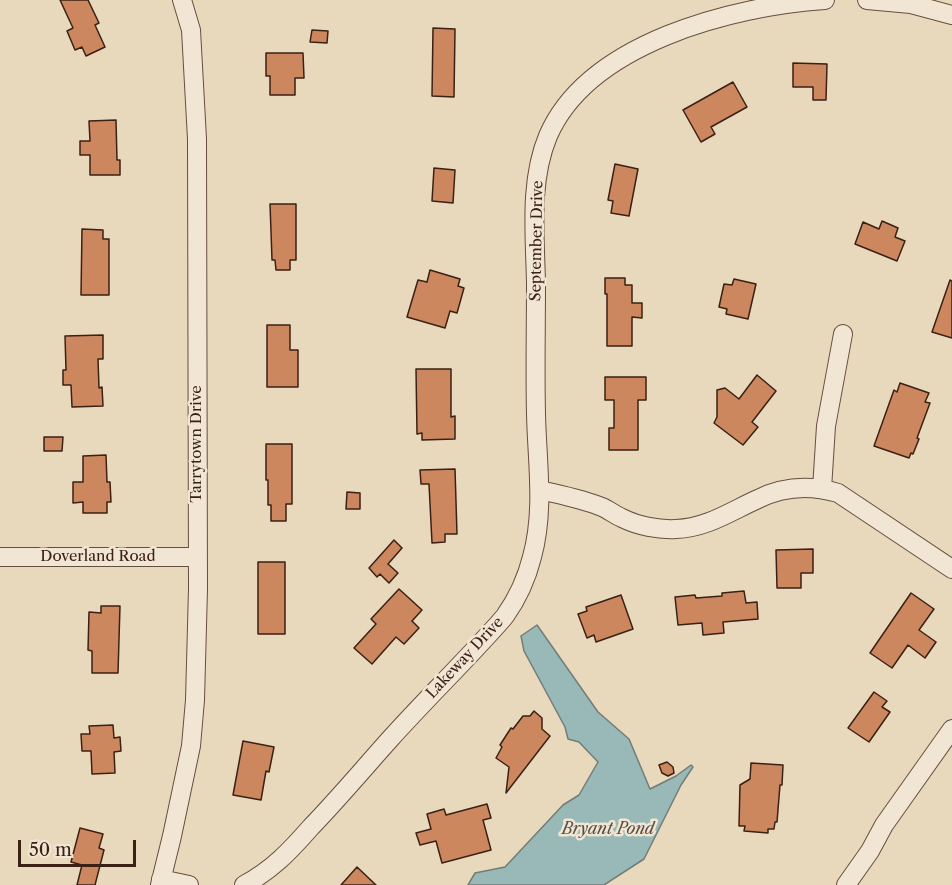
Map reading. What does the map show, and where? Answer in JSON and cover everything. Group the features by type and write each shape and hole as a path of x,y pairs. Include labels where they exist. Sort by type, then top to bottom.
{"street":[{"name":"Tarrytown Drive","path":"160,882 191,746 198,589 197,139 190,30 182,0"},
{"name":"September Drive","path":"540,490 536,414 535,209 538,173 543,151 560,114 578,90 593,76 621,58 674,33 764,7 825,0"},
{"path":"867,0 911,4 952,15"},
{"path":"822,489 826,426 843,334"},
{"path":"540,490 604,508 632,523 675,530 709,523 778,491 809,487 822,489 838,493 952,569"},
{"name":"Lakeway Drive","path":"244,885 263,875 280,860 350,787 505,615 524,581 532,556 540,516 540,490"},
{"name":"Doverland Road","path":"0,557 197,557"},
{"path":"846,885 870,851 884,825 952,729"},
{"path":"160,882 189,885"}],"water":[{"name":"Bryant Pond","path":"537,625 598,712 629,739 650,789 676,776 691,765 693,767 681,785 644,859 604,885 468,885 475,873 505,867 563,805 579,795 598,762 579,742 568,739 565,727 524,651 521,636"}],"building":[{"path":"60,0 88,0 99,23 95,25 105,47 86,56 82,47 75,50 67,31 73,28"},
{"path":"433,28 455,29 454,97 432,96"},
{"path":"312,30 328,31 327,43 310,42"},
{"path":"266,53 303,53 304,78 295,78 295,95 270,95 270,76 266,76"},
{"path":"793,63 827,64 826,100 813,100 813,87 793,87"},
{"path":"733,82 747,107 711,127 715,134 701,142 683,110"},
{"path":"116,120 117,160 120,160 120,175 90,175 90,155 80,155 80,141 90,141 89,121"},
{"path":"615,164 638,169 629,216 611,213 613,201 608,200"},
{"path":"434,168 455,170 453,203 432,201"},
{"path":"270,204 296,204 296,260 290,260 290,270 276,270 275,260 272,260"},
{"path":"882,221 898,228 895,237 905,241 897,261 855,244 863,222 879,229"},
{"path":"82,229 103,230 103,239 109,239 109,295 81,295"},
{"path":"430,270 460,279 458,286 464,288 457,313 450,311 445,328 407,317 418,280 427,282"},
{"path":"605,278 625,278 625,285 632,285 632,303 642,303 642,318 632,317 632,346 607,346"},
{"path":"734,279 756,284 748,319 726,314 727,309 719,307 724,284 732,285"},
{"path":"950,280 952,281 952,338 932,332"},
{"path":"267,325 290,325 290,350 298,350 298,387 267,387"},
{"path":"103,335 103,359 98,359 99,388 102,387 103,406 72,407 71,385 63,385 63,370 66,370 65,336"},
{"path":"416,369 451,369 451,417 455,416 455,439 422,440 422,433 417,434"},
{"path":"757,375 776,391 752,422 758,427 743,445 714,423 717,417 717,390 725,388 739,399"},
{"path":"605,377 646,377 646,400 638,400 638,450 609,450 609,428 614,428 614,400 605,400"},
{"path":"900,383 929,393 925,402 930,403 917,438 919,439 909,458 874,446 894,390 897,392"},
{"path":"44,437 63,437 62,451 44,451"},
{"path":"266,444 292,444 292,504 286,504 286,521 271,521 271,505 268,505 268,480 266,480"},
{"path":"106,455 107,482 110,482 111,502 107,502 107,513 83,513 83,502 73,503 73,482 83,482 83,456"},
{"path":"455,469 457,534 445,534 445,542 432,543 429,484 421,484 420,470"},
{"path":"347,492 360,493 360,509 346,509"},
{"path":"394,540 402,548 388,564 398,573 389,583 380,574 377,577 369,568"},
{"path":"813,549 813,573 801,573 801,588 777,588 776,550"},
{"path":"258,562 285,562 285,634 258,634"},
{"path":"399,589 422,610 412,621 419,628 404,644 396,637 372,664 354,648 376,624 371,619"},
{"path":"744,591 746,603 757,602 758,619 723,622 724,633 703,635 702,623 678,625 675,597 722,596 722,593"},
{"path":"911,593 934,609 919,630 936,642 925,658 908,645 892,668 870,653"},
{"path":"621,595 633,629 596,642 594,635 587,638 578,614 587,611 586,607"},
{"path":"101,606 120,606 118,673 92,673 92,651 88,650 89,612 101,613"},
{"path":"874,692 887,701 882,707 890,712 869,742 848,728"},
{"path":"534,711 542,718 542,729 550,736 506,793 509,767 496,758 502,747 500,745 511,728 513,729 523,716 530,716"},
{"path":"113,725 114,738 120,737 121,751 114,752 115,773 92,774 91,751 82,751 81,734 90,734 89,726"},
{"path":"243,741 274,747 269,772 266,771 261,800 233,795"},
{"path":"667,762 673,767 674,773 668,776 662,773 659,765"},
{"path":"751,763 783,765 777,822 775,822 774,829 768,829 768,833 744,831 745,826 739,826 740,785 750,779"},
{"path":"487,804 491,818 483,820 491,850 442,863 436,841 420,845 416,833 431,829 427,814 444,809 446,815"},
{"path":"80,828 103,834 99,848 104,850 95,885 77,885 82,865 71,862"},
{"path":"357,867 376,885 341,885"}]}
